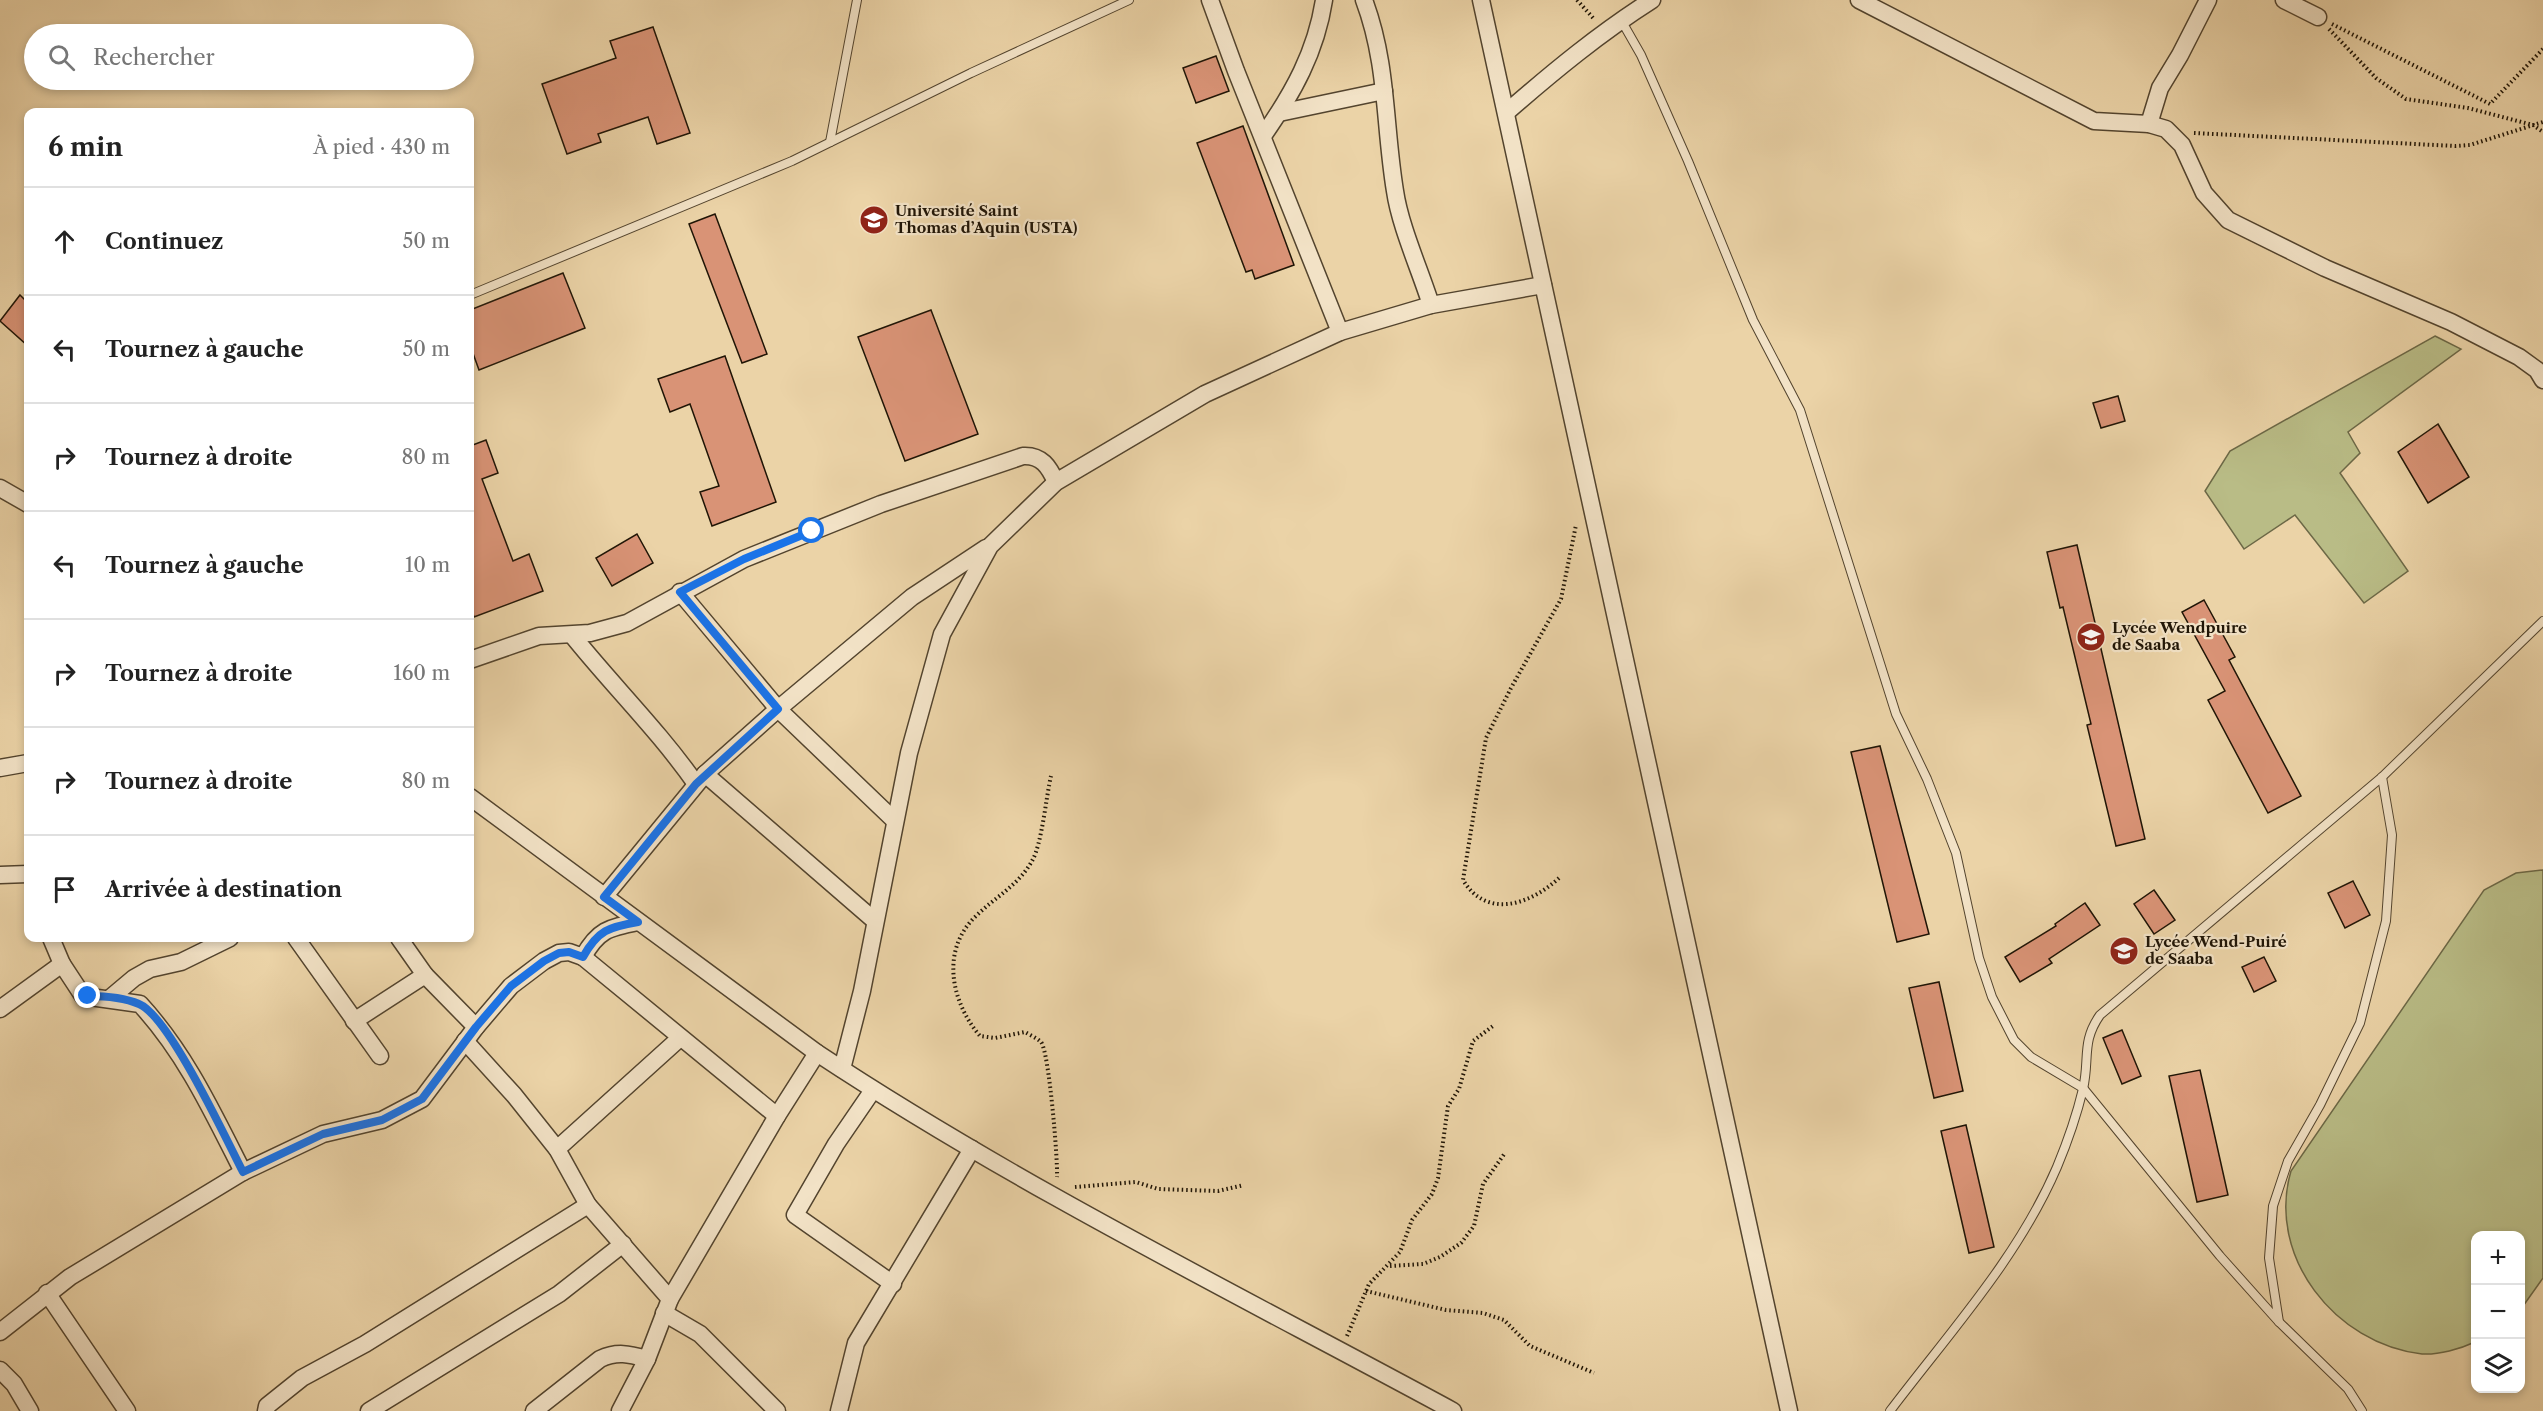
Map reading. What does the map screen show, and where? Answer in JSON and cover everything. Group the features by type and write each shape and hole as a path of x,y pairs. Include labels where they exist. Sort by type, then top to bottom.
{"street":[{"path":"1210,0 1340,332"},
{"path":"1263,136 1308,62 1319,27 1324,0"},
{"path":"1364,0 1380,54 1395,195 1431,305"},
{"path":"1508,111 1620,20 1652,0"},
{"path":"1859,0 2094,121 2149,124 2166,129 2182,145 2204,193 2228,220 2325,268 2451,322 2519,357 2536,370 2543,380"},
{"path":"2149,124 2160,88 2208,0"},
{"path":"2284,0 2318,17"},
{"path":"1483,2 1789,1411"},
{"path":"1279,113 1384,91"},
{"path":"604,897 701,779 778,709 912,597 990,546 1056,482 1205,394 1340,332 1431,305 1543,285"},
{"path":"2519,357 2543,363"},
{"path":"474,659 539,636 590,633 627,623 744,559 881,504 1023,456 1032,456 1047,464 1056,482"},
{"path":"0,488 24,502"},
{"path":"842,1069 909,753 942,634 990,546"},
{"path":"680,592 778,709 895,821"},
{"path":"572,635 620,694 701,779 875,921"},
{"path":"0,768 24,764"},
{"path":"474,800 817,1053 873,1089 1056,1199 1453,1411"},
{"path":"0,875 24,874"},
{"path":"583,957 592,940 601,932 612,927 638,922"},
{"path":"53,942 62,964 81,995 140,1004 164,1030 188,1064 243,1172"},
{"path":"109,999 134,978 150,969 181,962 222,942"},
{"path":"300,942 380,1056"},
{"path":"402,942 425,975 476,1027"},
{"path":"0,1332 47,1293 140,1233 243,1172 323,1134 382,1120 422,1099 476,1027 511,986 544,961 559,953 569,952 583,957 777,1116"},
{"path":"0,1009 62,964"},
{"path":"354,1021 425,975"},
{"path":"557,1149 680,1038"},
{"path":"465,1041 514,1095 557,1149 588,1205 623,1244 667,1306 700,1334 777,1411"},
{"path":"620,1411 646,1359 667,1306 777,1116 817,1053"},
{"path":"873,1089 836,1144 795,1215 892,1284"},
{"path":"839,1411 856,1343 972,1149"},
{"path":"266,1411 267,1406 302,1378 364,1344 588,1205"},
{"path":"369,1411 559,1294 623,1244"},
{"path":"47,1293 127,1411"},
{"path":"534,1411 600,1359 611,1354 623,1353 646,1359"},
{"path":"0,1370 14,1384 30,1411"}],"lane":[{"path":"830,142 857,0"},
{"path":"474,293 792,161 971,73 1128,0"},
{"path":"1620,20 1641,56 1689,161 1752,320 1800,410 1896,714 1927,779 1956,852 1979,958 1992,997 2014,1040 2031,1057 2083,1088 2220,1256 2279,1322 2348,1389 2362,1411"},
{"path":"1890,1411 1986,1288 2027,1225 2057,1166 2083,1088 2088,1032 2100,1015 2382,777 2543,621"},
{"path":"2279,1322 2270,1258 2273,1206 2288,1161 2320,1105 2360,1023 2386,921 2392,835 2382,777"}],"path":[{"path":"1576,0 1606,31"},
{"path":"2318,17 2490,104 2543,49"},
{"path":"2318,17 2376,78 2406,99 2468,108 2533,125 2543,132"},
{"path":"2166,129 2215,136 2454,146 2470,145 2543,122"},
{"path":"1559,878 1545,891 1518,904 1507,905 1490,902 1468,888 1463,880 1486,738 1510,688 1561,599 1576,523"},
{"path":"1051,776 1034,858 1020,880 975,917 958,940 951,966 959,1000 969,1023 980,1036 995,1038 1025,1032 1042,1043 1049,1063 1051,1109 1058,1161 1056,1199"},
{"path":"1340,1350 1369,1284 1389,1266 1400,1252 1412,1220 1432,1194 1438,1178 1448,1106 1459,1089 1473,1041 1493,1026"},
{"path":"1389,1266 1423,1264 1440,1257 1461,1243 1474,1226 1483,1184 1505,1153"},
{"path":"1056,1199 1073,1187 1136,1182 1158,1189 1181,1191 1218,1191 1244,1185"},
{"path":"1366,1292 1504,1320 1530,1346 1594,1373"}],"green space":[{"path":"2435,336 2461,349 2348,432 2360,453 2340,473 2408,571 2364,603 2295,515 2244,549 2205,491 2230,451"},
{"path":"2543,870 2543,1278 2525,1303 2525,1231 2471,1231 2471,1344 2435,1354 2422,1354 2390,1347 2361,1333 2336,1314 2315,1291 2299,1264 2289,1234 2286,1203 2291,1171 2484,890 2516,873"}],"building":[{"path":"653,27 690,133 657,144 648,117 598,134 601,142 567,154 542,84 616,58 610,41"},
{"path":"1216,56 1229,91 1196,103 1183,68"},
{"path":"1243,126 1294,265 1255,279 1252,270 1246,272 1197,143"},
{"path":"715,214 767,354 742,363 689,224"},
{"path":"563,273 585,328 479,370 474,356 474,308"},
{"path":"20,295 24,299 24,342 0,321"},
{"path":"931,310 978,434 905,461 858,337"},
{"path":"725,356 776,502 712,526 700,492 719,486 690,404 670,412 658,379"},
{"path":"2118,396 2125,421 2101,428 2093,403"},
{"path":"2438,424 2469,477 2428,503 2398,452"},
{"path":"486,440 498,473 482,479 513,561 529,554 543,591 474,617 474,444"},
{"path":"637,534 653,563 612,586 596,558"},
{"path":"2077,545 2145,839 2116,846 2087,725 2091,724 2063,607 2060,608 2047,552"},
{"path":"2204,600 2235,657 2229,660 2301,796 2268,813 2208,700 2225,691 2182,612"},
{"path":"1880,746 1929,934 1897,942 1851,752"},
{"path":"2353,881 2370,915 2345,928 2328,893"},
{"path":"2154,890 2175,920 2154,934 2134,904"},
{"path":"2085,903 2100,925 2049,959 2052,963 2020,982 2005,957 2056,926 2055,924"},
{"path":"2264,957 2276,981 2254,992 2242,967"},
{"path":"1939,982 1963,1091 1934,1098 1909,988"},
{"path":"2122,1030 2141,1076 2122,1084 2103,1038"},
{"path":"2200,1070 2228,1195 2197,1202 2169,1076"},
{"path":"1966,1125 1994,1247 1969,1253 1941,1131"}],"place":[{"name":"Université Saint Thomas d’Aquin (USTA)","path":"874,220"},
{"name":"Lycée Wendpuire de Saaba","path":"2091,637"},
{"name":"Lycée Wend-Puiré de Saaba","path":"2124,951"}],"route":[{"path":"88,996 140,1004 164,1030 188,1064 243,1172 323,1134 382,1120 422,1099 476,1027 511,986 544,961 559,953 569,952 583,957 592,940 601,932 612,927 638,922 604,897 705,774 778,709 680,592 744,559 812,531"}]}
